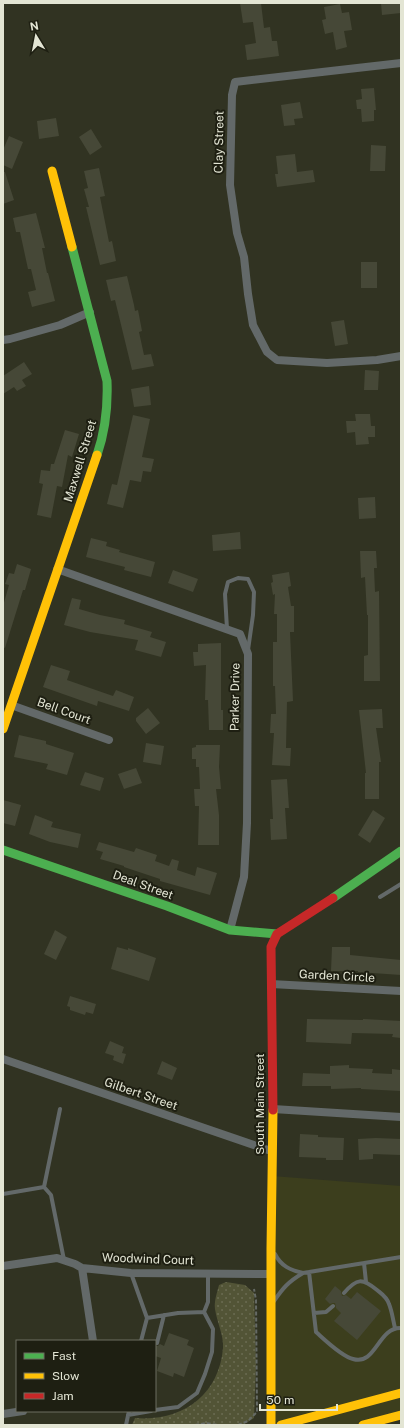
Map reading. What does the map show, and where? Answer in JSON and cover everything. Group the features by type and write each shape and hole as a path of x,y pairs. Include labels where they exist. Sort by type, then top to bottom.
{"street":[{"name":"Clay Street","path":"401,63 234,82 232,95 230,185 237,233 244,257 253,325 267,352 277,360 327,363 377,360 401,356"},
{"name":"Maxwell Street","path":"3,729 101,442 107,411 107,381 52,172"},
{"path":"3,340 60,325 90,312"},
{"name":"Parker Drive","path":"57,569 240,634 248,654 247,823 244,877 230,930"},
{"name":"Bell Court","path":"11,705 109,740"},
{"name":"Deal Street","path":"3,850 167,906 230,930 276,934"},
{"path":"276,934 317,909 401,851"},
{"name":"South Main Street","path":"271,1425 273,1109 271,947 276,934"},
{"name":"Garden Circle","path":"271,984 401,992"},
{"name":"Gilbert Street","path":"3,1059 272,1151"},
{"path":"273,1109 401,1117"},
{"name":"Woodwind Court","path":"3,1266 57,1258 82,1268 131,1273 271,1274"},
{"path":"82,1268 93,1340"},
{"path":"281,1425 401,1393"},
{"path":"3,1414 16,1412"},
{"path":"362,1425 401,1415"}],"lane":[{"path":"227,630 225,594 228,582 238,578 248,579 254,592 253,615 248,654"},
{"path":"380,897 401,884"},
{"path":"44,1187 60,1109"},
{"path":"3,1194 44,1187"},
{"path":"44,1187 51,1195 64,1260"},
{"path":"271,1248 277,1259 284,1266 303,1274"},
{"path":"271,1307 282,1288 290,1280 303,1274 401,1257"},
{"path":"364,1263 366,1282"},
{"path":"309,1272 316,1332 344,1355 353,1359 362,1360 369,1356 387,1333 395,1328 401,1328"},
{"path":"131,1273 147,1318 141,1340"},
{"path":"156,1410 178,1407 197,1393 205,1374 212,1352 213,1329 204,1312 208,1302 208,1273"},
{"path":"344,1293 351,1285 359,1282 366,1282 386,1297 389,1303 395,1328"},
{"path":"314,1313 326,1312 333,1306"},
{"path":"147,1318 178,1313 204,1312"},
{"path":"157,1343 164,1315"},
{"path":"126,1425 129,1413 140,1412"}],"path":[{"path":"238,1425 248,1421 257,1412 256,1300 254,1289"},
{"path":"195,1425 206,1423 218,1425"}],"shaded area":[{"path":"272,1176 401,1186 401,1419 378,1425 271,1425"},
{"path":"226,1282 245,1285 254,1293 256,1364 254,1418 243,1425 132,1425 135,1418 168,1416 182,1410 195,1402 206,1392 214,1380 220,1365 223,1348 215,1303 219,1285"}],"building":[{"path":"240,3 261,3 264,28 270,27 272,41 277,41 279,56 247,60 245,45 256,43 253,22 243,23"},
{"path":"381,3 401,3 401,13 382,15"},
{"path":"340,4 342,13 349,12 352,30 344,31 347,47 336,50 333,32 325,34 322,20 326,19 324,7"},
{"path":"374,88 376,110 374,110 374,121 362,122 361,109 357,109 356,100 362,99 361,89"},
{"path":"300,102 303,118 294,119 295,125 284,126 281,105"},
{"path":"56,118 59,136 39,139 37,121"},
{"path":"91,129 102,147 90,155 79,137"},
{"path":"9,136 23,142 12,169 3,165 3,150"},
{"path":"371,145 386,146 385,171 370,171"},
{"path":"295,154 297,172 313,170 315,182 277,187 275,174 278,174 276,156"},
{"path":"99,168 105,196 100,197 109,242 112,241 116,261 100,265 86,207 89,207 84,189 88,188 84,171"},
{"path":"3,172 5,172 14,200 3,204"},
{"path":"36,213 45,248 42,248 47,273 55,301 32,307 28,292 36,290 31,269 28,269 20,232 16,232 13,218"},
{"path":"361,262 377,262 377,288 361,288"},
{"path":"127,276 135,311 138,310 142,331 139,332 144,355 151,354 154,366 132,370 115,300 111,301 106,280"},
{"path":"344,320 348,344 335,346 331,322"},
{"path":"24,362 32,374 22,380 26,386 17,391 14,387 3,394 3,376"},
{"path":"365,370 379,371 378,390 364,390"},
{"path":"149,386 151,405 134,407 131,389"},
{"path":"355,414 370,414 371,426 375,426 375,437 368,437 369,444 356,445 355,432 347,433 346,421 356,421"},
{"path":"133,415 150,419 142,457 154,459 151,472 143,471 141,482 130,480 123,508 107,504 112,484 117,485"},
{"path":"65,430 79,434 72,457 68,455 62,487 57,486 51,518 37,515 43,484 39,483 41,470 50,471 51,464 54,464"},
{"path":"375,497 376,518 359,519 358,498"},
{"path":"240,532 241,549 213,551 212,535"},
{"path":"91,538 107,542 106,546 120,550 119,552 155,562 151,577 124,570 125,567 86,557"},
{"path":"360,551 376,551 377,568 374,568 375,592 379,591 380,681 364,681 364,656 368,655 368,615 365,577 361,578"},
{"path":"17,564 31,569 5,648 3,647 3,606 9,585 5,584 9,573 14,574"},
{"path":"173,570 198,579 193,592 168,583"},
{"path":"289,572 291,586 288,587 291,606 294,606 294,632 290,632 293,701 287,702 286,748 291,748 290,766 272,765 274,733 270,733 271,714 276,714 275,686 273,686 273,642 277,642 277,614 274,614 275,594 273,595 271,583 273,582 272,575"},
{"path":"72,598 81,600 79,609 125,620 124,624 152,632 150,637 166,642 161,657 135,650 138,640 90,632 64,625"},
{"path":"221,643 221,710 223,710 223,730 209,730 208,700 205,700 206,665 194,666 193,652 198,652 198,644"},
{"path":"51,665 70,671 67,680 113,696 116,690 134,697 129,711 98,701 97,706 43,687"},
{"path":"148,708 160,723 146,734 136,721 136,718"},
{"path":"382,709 383,728 376,728 381,762 379,762 379,799 365,799 366,773 359,710"},
{"path":"19,735 46,741 46,744 74,753 67,775 46,769 48,764 14,757"},
{"path":"146,743 164,746 161,765 143,762"},
{"path":"196,745 220,745 219,767 221,789 216,789 219,815 219,845 198,845 199,806 195,806 194,789 200,789 199,767 196,767 196,759 192,759 192,748 196,747"},
{"path":"136,768 142,783 124,789 118,774"},
{"path":"85,772 104,778 100,791 80,785"},
{"path":"287,779 289,808 285,808 287,839 271,840 270,819 273,819 271,780"},
{"path":"3,800 21,805 15,826 3,823"},
{"path":"373,810 385,818 370,843 358,835"},
{"path":"35,815 53,822 51,827 81,834 78,848 50,842 29,834"},
{"path":"99,842 134,852 136,848 157,855 155,861 169,866 172,859 179,861 177,870 195,876 197,867 217,873 210,895 160,881 160,879 100,859 103,852 96,850"},
{"path":"55,930 67,937 56,960 44,954"},
{"path":"117,947 128,950 128,948 156,958 149,981 111,969"},
{"path":"332,947 350,947 350,955 401,960 401,975 358,971 331,971"},
{"path":"70,996 96,1004 93,1014 86,1012 85,1015 70,1010 70,1007 67,1006"},
{"path":"307,1019 401,1021 401,1038 392,1037 393,1034 352,1033 351,1044 306,1042"},
{"path":"110,1041 124,1047 122,1053 126,1054 123,1064 113,1060 114,1056 105,1053"},
{"path":"162,1061 177,1068 172,1080 157,1074"},
{"path":"349,1065 349,1068 373,1069 372,1073 392,1074 392,1069 400,1070 401,1091 361,1088 331,1089 331,1086 302,1086 303,1073 330,1074 330,1066"},
{"path":"300,1134 318,1135 318,1137 344,1138 343,1160 299,1157"},
{"path":"358,1139 401,1139 400,1155 373,1154 373,1159 359,1160"},
{"path":"335,1286 341,1291 342,1296 346,1295 351,1299 357,1292 381,1311 357,1340 334,1321 341,1313 336,1308 335,1303 330,1304 325,1299"},
{"path":"169,1333 189,1340 187,1345 194,1348 184,1377 174,1373 173,1377 157,1371 161,1358 156,1356 156,1346 160,1344 164,1346"}],"traffic: fast":[{"path":"72,247 107,381 105,419 97,455"},
{"path":"3,850 167,906 230,930 277,934"},
{"path":"333,898 401,851"}],"traffic: slow":[{"path":"52,171 72,247"},
{"path":"3,729 97,455"},
{"path":"271,1425 273,1110"},
{"path":"281,1425 401,1393"},
{"path":"363,1425 401,1415"}],"traffic: jam":[{"path":"273,1110 271,947 277,934 333,898"}]}
